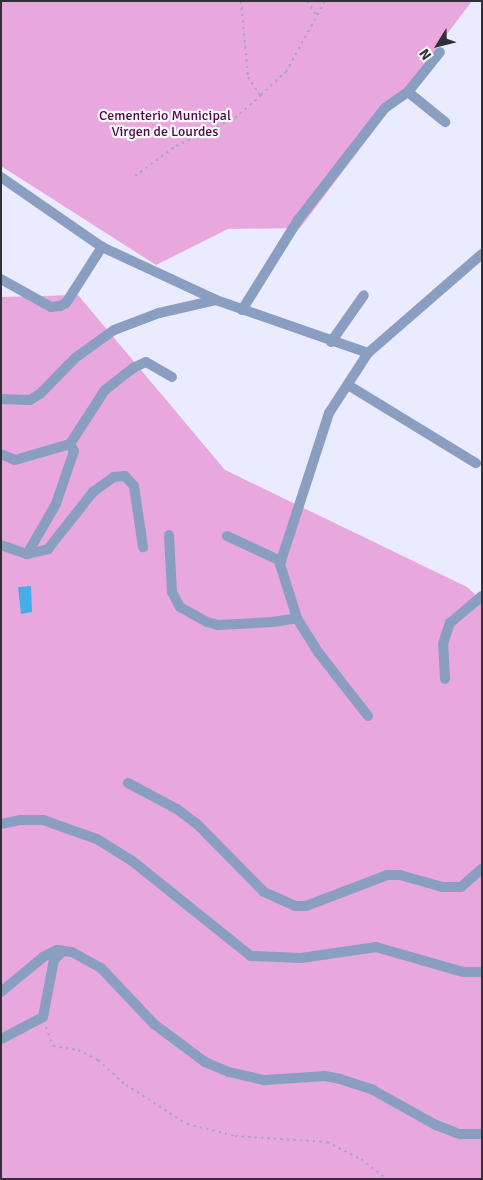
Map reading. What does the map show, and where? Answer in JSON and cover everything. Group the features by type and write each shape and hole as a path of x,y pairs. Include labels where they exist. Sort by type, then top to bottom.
{"street":[{"path":"242,310 298,220 385,108 408,92 440,52"},
{"path":"408,92 445,122"},
{"path":"1,177 102,247 216,300 331,342 368,353"},
{"path":"1,279 51,307 60,306 66,303 102,247"},
{"path":"368,716 318,652 297,618 287,592 281,561 329,413 368,353 482,254"},
{"path":"331,342 364,295"},
{"path":"1,400 30,400 40,394 76,358 114,330 159,313 216,300"},
{"path":"1,454 15,460 24,460 70,444 105,390 133,368 146,362 172,377"},
{"path":"348,385 476,463"},
{"path":"27,554 44,528 69,472 73,458 70,444"},
{"path":"1,545 27,554 40,553 48,549 94,492 114,477 125,476 134,486 143,548"},
{"path":"169,535 172,592 180,606 207,622 218,625 273,622 297,618"},
{"path":"227,536 281,561"},
{"path":"445,679 443,644 450,623 482,596"},
{"path":"128,783 177,809 198,825 264,892 295,906 306,906 387,875 400,875 442,887 461,887 482,869"},
{"path":"1,824 20,820 43,820 97,840 131,860 251,956 301,958 376,946 463,972 482,972"},
{"path":"1,992 43,957 57,950 72,952 101,968 154,1024 205,1062 229,1072 266,1080 325,1076 340,1079 373,1090 436,1125 460,1134 482,1134"},
{"path":"1,1039 43,1017 54,960 63,951"}],"path":[{"path":"241,1 248,77 260,95"},
{"path":"307,1 318,16"},
{"path":"136,176 176,146 235,118 286,72 325,1"},
{"path":"43,1017 53,1046 78,1050 98,1060 126,1085 187,1124 235,1136 327,1142 361,1159 387,1179"}],"green space":[{"name":"Cementerio Municipal Virgen de Lourdes","path":"1,1 472,1 300,228 228,229 156,265 1,166"},
{"path":"78,295 225,470 467,587 482,601 482,1179 1,1179 1,297"}],"water":[{"path":"31,586 32,612 21,614 18,587"}]}
